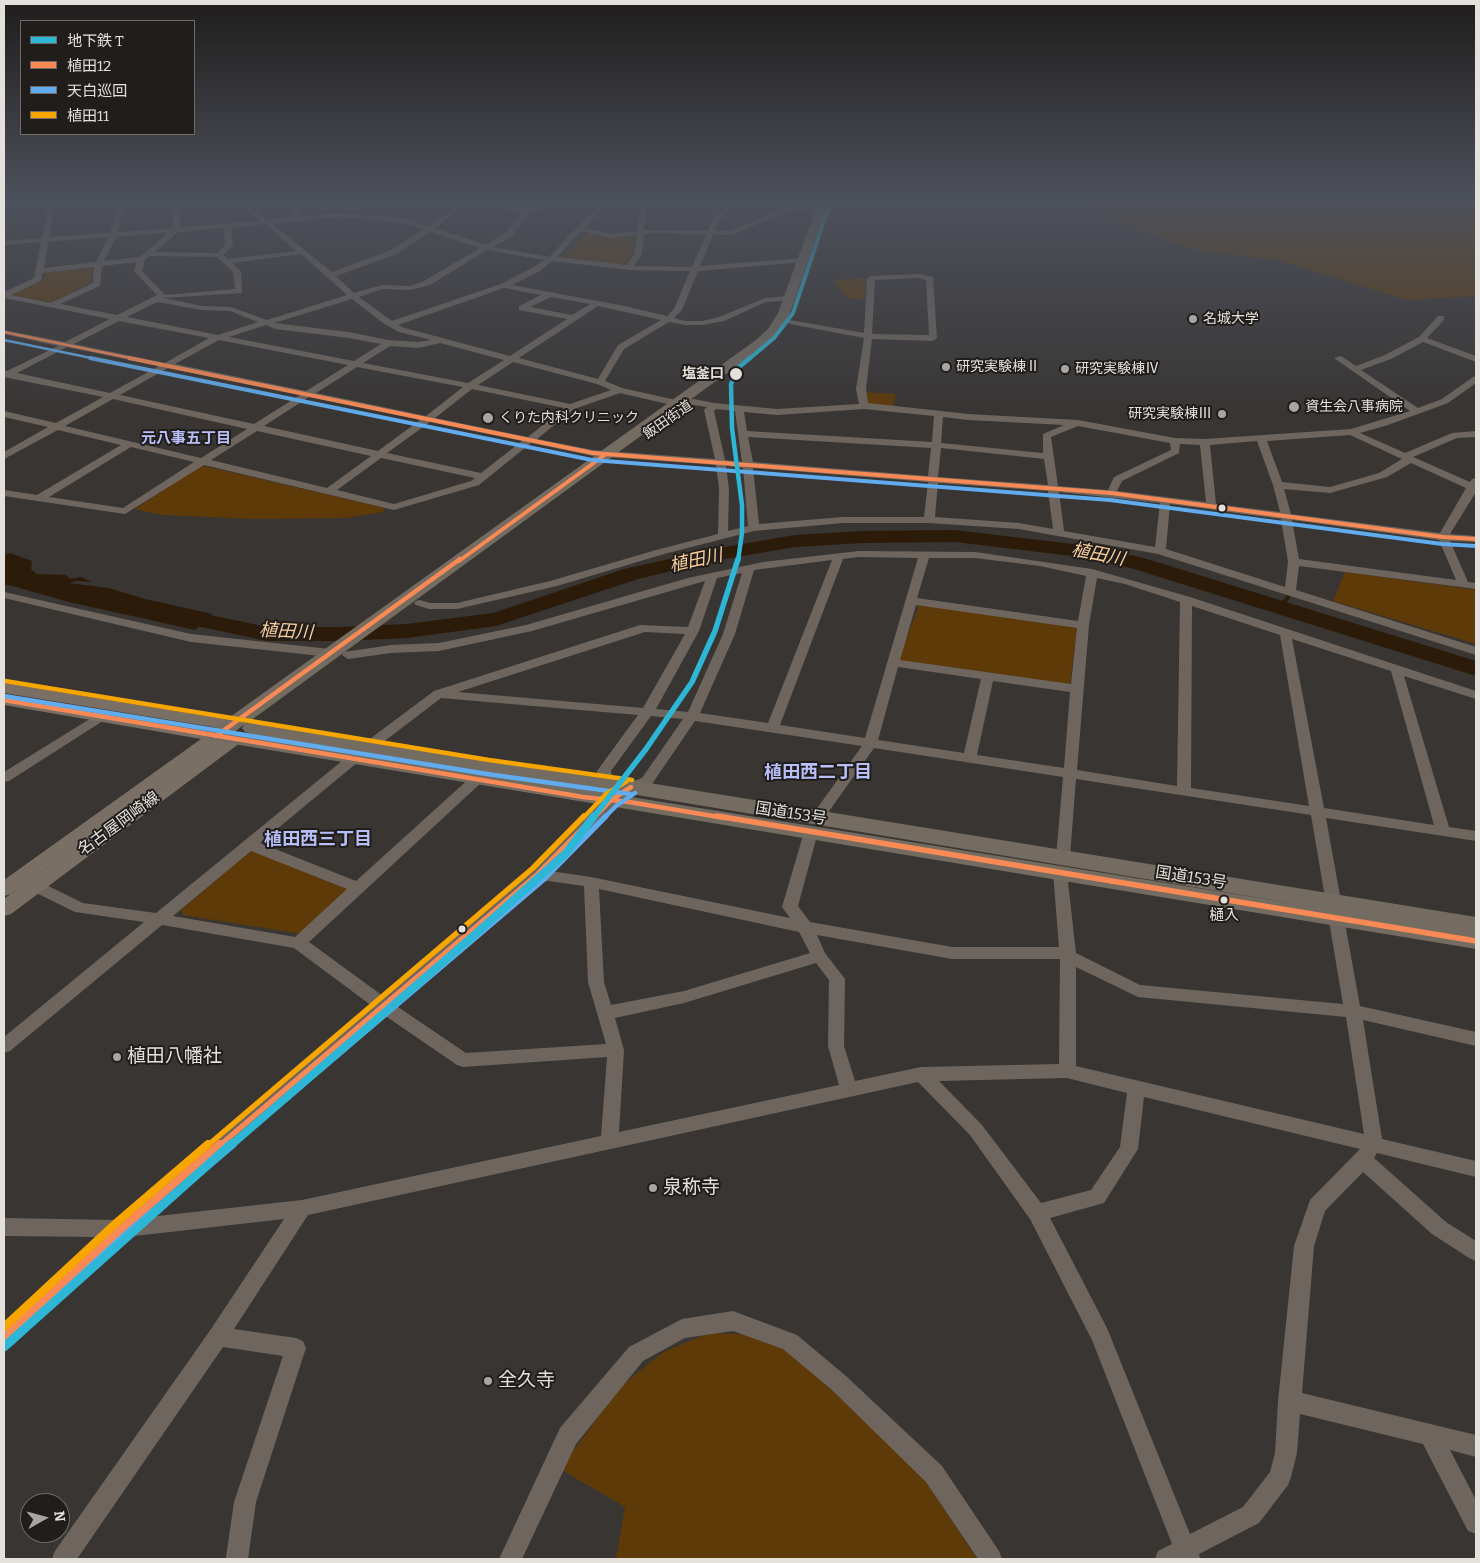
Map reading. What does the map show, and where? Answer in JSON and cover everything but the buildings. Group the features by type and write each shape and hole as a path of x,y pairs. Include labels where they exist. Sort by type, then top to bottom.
{"highway":[{"name":"飯田街道","path":"341,650 365,644 613,455 676,403 760,343 777,323 790,298 799,273"},
{"name":"飯田街道","path":"232,732 391,611 613,455 694,402 774,342 798,309 807,273"},
{"name":"国道153号","path":"232,732 360,753 488,767 609,792 1334,910 1476,941"},
{"name":"国道153号","path":"360,753 477,780 609,792 631,788 814,825"},
{"name":"国道153号","path":"1334,910 1476,924"}],"main road":[{"path":"4,688 232,732"},
{"path":"4,700 101,716 232,732"},
{"name":"名古屋岡崎線","path":"4,909 232,732"},
{"name":"名古屋岡崎線","path":"4,889 232,732"}],"street":[{"path":"4,296 38,279 40,273"},
{"path":"52,305 97,284 98,273"},
{"path":"140,273 159,298 202,308 231,309 275,326 349,335 388,343 418,345 442,341"},
{"path":"5,374 159,298 239,291 237,273"},
{"path":"328,273 352,295 402,330 600,382 619,390 676,403 694,402 739,409 777,412 864,406 939,414 1078,423 1176,440 1205,442 1351,432 1385,423 1445,401 1476,379"},
{"path":"331,275 337,273"},
{"path":"4,456 216,338 382,287 419,287 444,273"},
{"path":"392,324 504,286 529,273"},
{"path":"600,382 621,347 668,319 678,310 693,273"},
{"path":"790,322 868,336 933,338 930,279 919,276 871,278 868,336 861,389 864,406"},
{"path":"504,286 597,303 685,323 702,323 721,318 765,300 790,298"},
{"path":"550,294 522,308 574,318"},
{"path":"4,296 470,386 571,408"},
{"path":"329,491 508,359 597,303"},
{"path":"1355,369 1388,357 1422,339 1441,318"},
{"path":"4,332 530,440 613,455 1111,493 1443,537 1476,539"},
{"path":"1422,339 1476,359"},
{"path":"4,493 125,511 388,343"},
{"path":"1338,358 1417,411"},
{"path":"5,374 484,476"},
{"path":"4,414 394,507 475,483 571,408 619,390"},
{"path":"714,406 709,410 721,464 724,489 722,536"},
{"path":"739,409 748,465 754,528"},
{"path":"929,520 939,414"},
{"path":"1059,532 1046,436 1078,423"},
{"path":"1351,432 1407,458 1475,485 1443,537"},
{"path":"743,434 936,445 1048,456"},
{"path":"1278,485 1330,490 1383,475 1407,458 1455,435 1476,434"},
{"path":"1262,438 1286,516 1294,562 1290,591"},
{"path":"1111,493 1118,479 1176,451 1176,440"},
{"path":"1205,442 1211,505"},
{"path":"39,498 130,444"},
{"path":"1160,551 1165,500"},
{"path":"414,607 457,606 553,584 754,528 834,521 929,520 1002,524 1059,532 1160,551 1476,651"},
{"path":"1443,537 1464,585"},
{"path":"4,595 191,638 341,650 391,649 438,647 528,628 688,581 749,568 859,554 1002,557 1092,572 1186,599 1476,695"},
{"path":"850,1090 836,1046 837,979 819,956 805,927 790,907 814,825 870,744 924,555"},
{"path":"772,729 838,556"},
{"path":"1294,562 1476,586"},
{"path":"631,788 646,781 692,716 729,634 749,568"},
{"path":"1067,1071 1068,956 1062,865 1083,625 1092,572"},
{"path":"4,1337 121,1229 538,874 583,830 609,792 604,771 648,711 693,631 712,576"},
{"path":"1184,792 1186,599"},
{"path":"911,601 1083,625"},
{"path":"4,1046 360,753 438,694 644,628 693,631"},
{"path":"1166,1559 1187,1554 1251,1515 1280,1477 1286,1453 1289,1400 1304,1246 1318,1206 1363,1160 1374,1144 1353,1011 1284,631"},
{"path":"894,663 1077,689"},
{"path":"1396,668 1443,831"},
{"path":"969,759 988,676"},
{"path":"438,694 692,716 1476,836"},
{"path":"4,778 101,716"},
{"path":"298,943 477,780"},
{"path":"250,845 359,888"},
{"path":"538,874 591,882 805,927 952,953 1056,952 1068,956 1138,991 1353,1011 1476,1040"},
{"path":"591,882 596,982 616,1050 609,1142"},
{"path":"34,886 80,908 160,919 298,943 384,1006 463,1060 616,1050"},
{"path":"605,1013 684,997 819,956"},
{"path":"4,1228 121,1229 302,1208 922,1074 1067,1071 1476,1169"},
{"path":"922,1074 976,1130 1037,1212 1100,1335 1187,1554"},
{"path":"1037,1212 1097,1197 1129,1149 1136,1088"},
{"path":"1363,1160 1439,1228 1476,1252"},
{"path":"63,1559 218,1336 302,1208"},
{"path":"510,1559 568,1436 636,1354 682,1329 733,1321 790,1342 838,1383 934,1474 991,1559"},
{"path":"218,1336 296,1348 245,1502 237,1558"},
{"path":"1289,1400 1476,1446"},
{"path":"1430,1435 1476,1523"}],"shaded area":[{"path":"46,273 92,273 90,283 53,302 9,295 43,280"},
{"path":"1319,273 1476,273 1476,296 1407,300"},
{"path":"865,278 865,300 847,298 835,280"},
{"path":"865,392 896,394 893,406 868,405"},
{"path":"204,466 385,508 383,512 347,518 252,519 162,515 135,509 199,467"},
{"path":"10,553 32,561 31,569 37,574 66,575 70,579 81,577 92,582 76,581 69,583 108,588 145,599 212,614 195,630 69,602 4,584 4,555"},
{"path":"1345,572 1476,590 1476,644 1333,601"},
{"path":"919,605 1077,628 1070,684 898,661"},
{"path":"252,850 349,890 301,934 183,915 181,910"},
{"path":"709,1333 758,1335 802,1356 926,1481 977,1559 616,1559 625,1507 560,1469 619,1388 663,1352"}],"waterway":[{"name":"植田川","path":"172,614 267,634 341,634 407,631 496,619 632,574 719,554 795,541 863,537 955,536 1081,551 1136,563 1476,669"},
{"path":"1280,608 1288,597"}],"metro line":[{"name":"T","path":"4,1347 272,1108 473,936 566,853 646,749 692,682 715,631 737,568 742,533 742,505 732,428 731,384 739,367 774,338 793,313 806,273"}],"transit line":[{"name":"植田12","path":"4,332 593,453 1111,493 1443,537 1476,539"},
{"name":"天白巡回","path":"4,340 592,460 1110,500 1442,544 1476,546"},
{"name":"植田12","path":"216,736 606,454"},
{"name":"植田11","path":"5,681 489,760 632,780"},
{"name":"天白巡回","path":"4,696 487,774 630,794"},
{"name":"植田12","path":"4,700 583,797 629,802 1476,941"},
{"name":"植田11","path":"4,1327 116,1223 533,868 606,794 627,781"},
{"name":"植田12","path":"4,1337 121,1229 538,874 611,800 631,787"},
{"name":"天白巡回","path":"9,1343 126,1235 543,880 616,806 635,793"}],"place":[{"name":"名城大学","path":"1193,319"},
{"name":"研究実験棟Ⅱ","path":"946,367"},
{"name":"研究実験棟Ⅳ","path":"1065,369"},
{"name":"塩釜口","path":"736,374"},
{"name":"資生会八事病院","path":"1294,407"},
{"name":"研究実験棟Ⅲ","path":"1222,414"},
{"name":"くりた内科クリニック","path":"488,418"},
{"name":"樋入","path":"1224,900"},
{"name":"植田八幡社","path":"117,1057"},
{"name":"泉称寺","path":"653,1188"},
{"name":"全久寺","path":"488,1381"}],"district":[{"name":"元八事五丁目","path":"186,439"},
{"name":"植田西二丁目","path":"818,773"},
{"name":"植田西三丁目","path":"318,840"}]}
